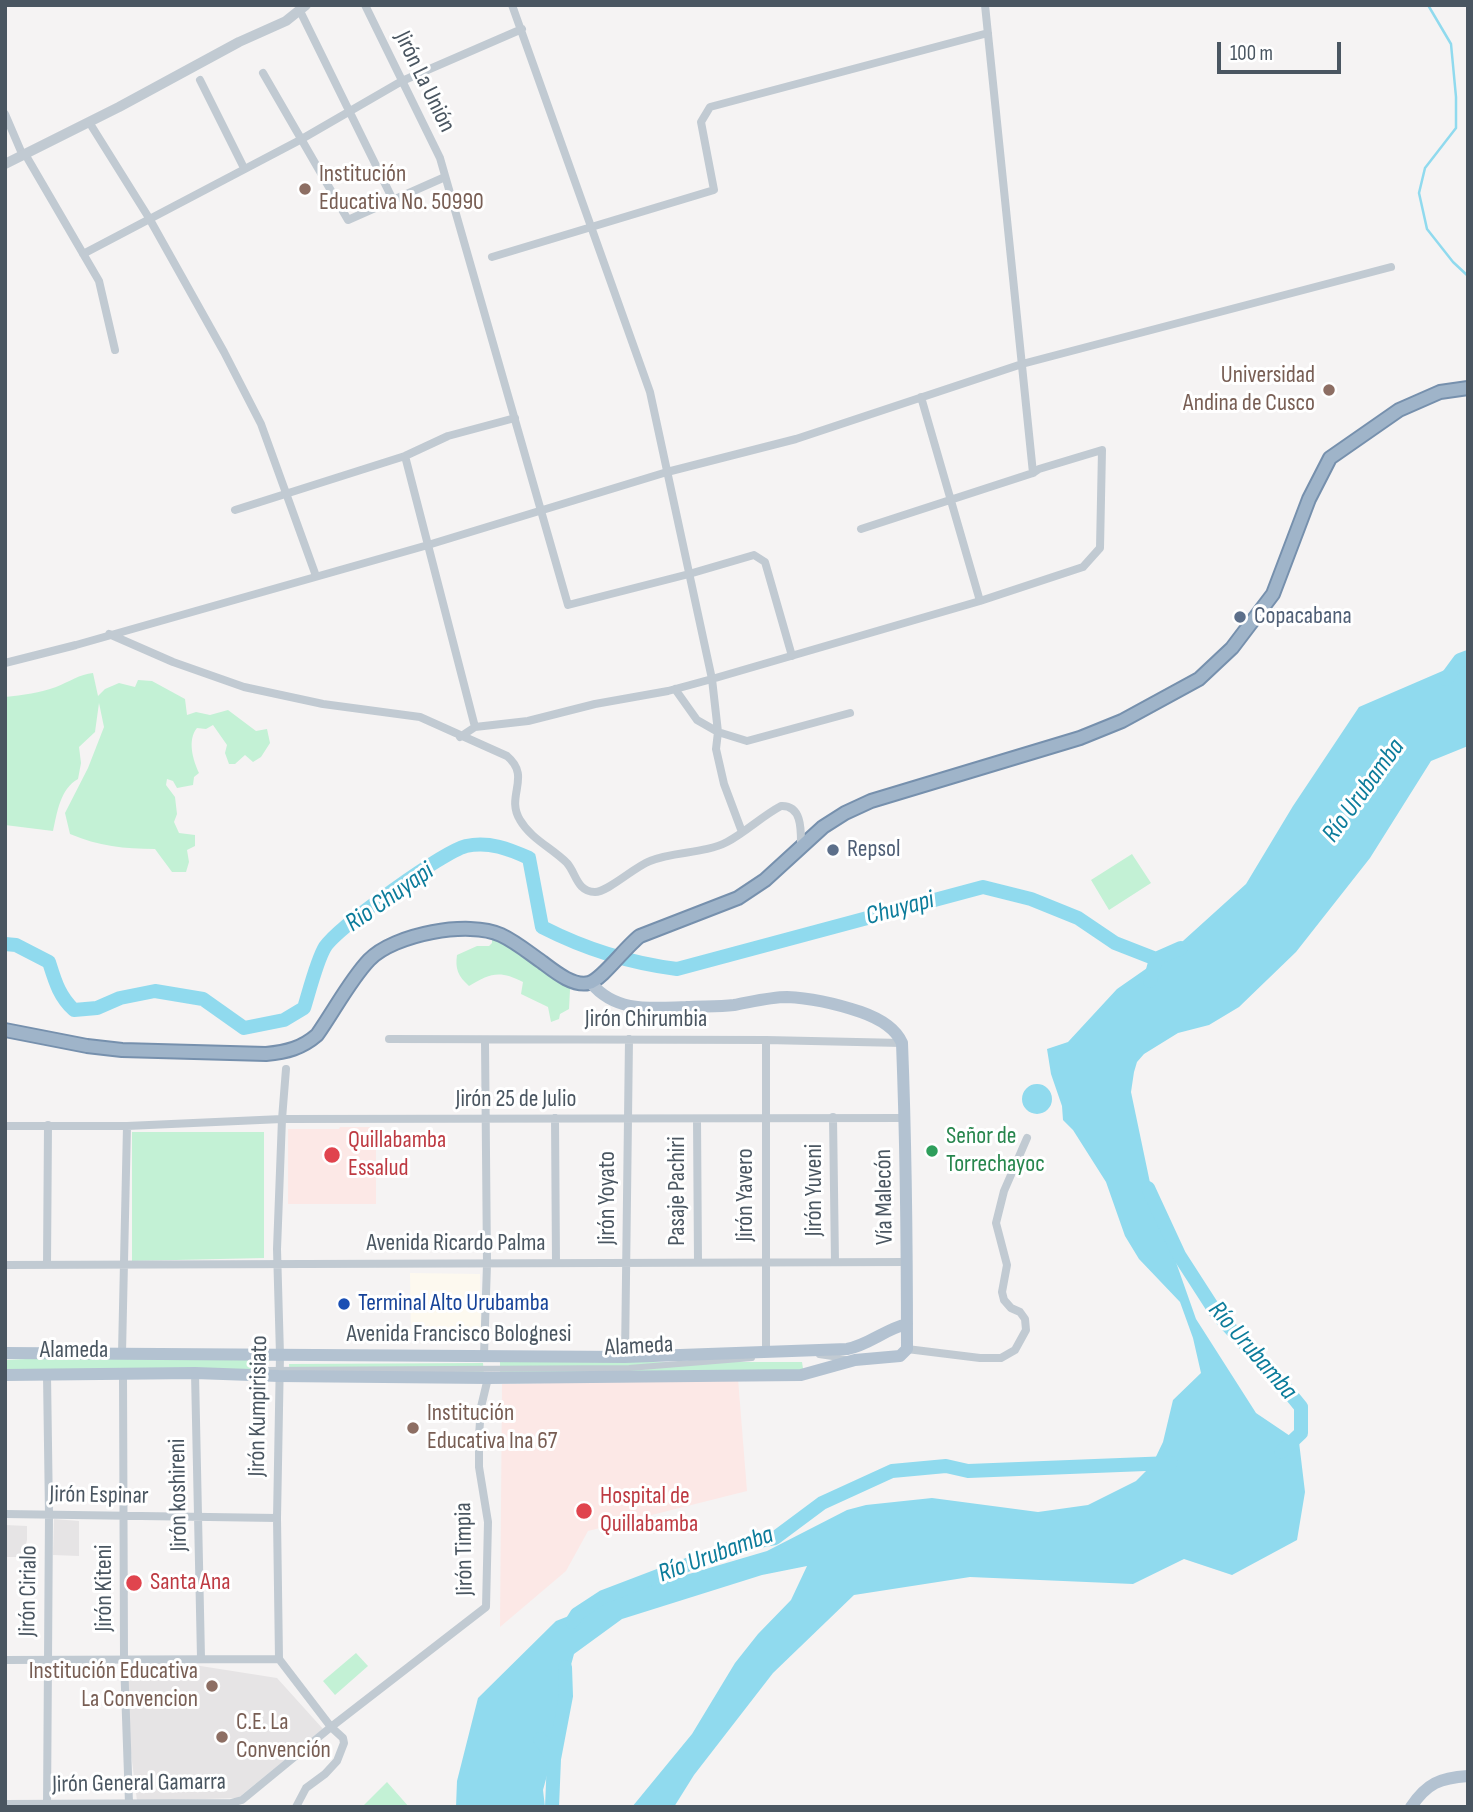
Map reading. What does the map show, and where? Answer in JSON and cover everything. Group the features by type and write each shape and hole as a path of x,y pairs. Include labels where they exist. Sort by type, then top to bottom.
{"highway":[{"path":"5,1030 65,1044 122,1050 266,1054 288,1051 307,1044 317,1035 363,967 379,951 391,944 422,935 464,929 484,929 501,934 556,973 578,983 591,983 630,944 655,929 738,898 765,880 802,845 845,813 871,801 1080,738 1122,721 1199,679 1232,648 1273,594 1309,499 1330,458 1399,410 1440,392 1468,388"}],"main road":[{"path":"591,983 612,1001 641,1009 729,1005 784,997 837,1004 867,1014 890,1027 898,1033 902,1043"},
{"name":"Vía Malecón","path":"902,1043 907,1349"},
{"name":"Avenida Francisco Bolognesi","path":"5,1353 625,1357 858,1347 893,1328 907,1324"},
{"name":"Avenida Francisco Bolognesi","path":"5,1373 279,1373 488,1378 808,1374 855,1360 900,1356 907,1349"},
{"path":"804,1350 808,1374"},
{"path":"1411,1807 1418,1796 1434,1782 1468,1776"}],"street":[{"name":"Jirón La Unión","path":"365,5 440,158 568,605 689,574"},
{"path":"512,5 650,392 712,679 718,732 716,749 724,784 742,832"},
{"path":"985,5 1033,473"},
{"path":"5,164 239,42 286,21 303,8 393,200"},
{"path":"83,254 300,140 402,80 522,29"},
{"path":"492,257 714,190 701,122 710,107 988,33"},
{"path":"264,74 348,220 445,177"},
{"path":"200,80 244,168"},
{"path":"5,114 24,155 99,281 115,350"},
{"path":"89,122 149,218 261,424 316,576"},
{"path":"5,663 428,545 667,472 796,439 1022,364 1391,267"},
{"path":"920,397 980,601"},
{"path":"234,510 405,456 448,436 514,418"},
{"path":"460,737 475,727 528,721 712,679 980,601 1083,567 1100,548 1102,450 861,529"},
{"path":"405,456 475,727"},
{"path":"689,574 754,555 765,562 792,656"},
{"path":"109,634 173,662 244,687 323,704 420,717 507,756 517,768 519,777 514,802 516,814 540,842 564,860 586,891 605,890 629,871 650,861 726,842 774,810 788,806 798,817 802,845"},
{"path":"674,689 697,720 718,732 747,741 850,713"},
{"name":"Jirón Chirumbia","path":"389,1039 902,1043"},
{"name":"Jirón Yoyato","path":"625,1357 629,1039"},
{"name":"Jirón Yavero","path":"766,1040 766,1352"},
{"path":"484,1355 487,1264 485,1041"},
{"name":"Jirón Kumpirisiato","path":"279,1660 276,1518 280,1355 277,1263 286,1069"},
{"name":"Jirón Yuveni","path":"834,1117 835,1262"},
{"path":"555,1118 556,1263"},
{"name":"Jirón 25 de Julio","path":"5,1125 127,1126 282,1119 905,1118"},
{"name":"Pasaje Pachiri","path":"697,1119 698,1262"},
{"path":"47,1265 48,1125"},
{"path":"122,1353 127,1126"},
{"path":"907,1349 980,1358 1001,1358 1015,1350 1026,1330 1025,1319 1004,1300 1002,1292 1007,1265 996,1223 998,1206 1027,1138"},
{"name":"Avenida Ricardo Palma","path":"5,1265 907,1262"},
{"name":"Alameda","path":"279,1373 629,1368 799,1354 855,1360"},
{"name":"Alameda","path":"5,1373 195,1373"},
{"name":"Jirón koshireni","path":"195,1373 201,1658"},
{"name":"Jirón Kiteni","path":"123,1374 124,1660 130,1803"},
{"name":"Jirón Cirialo","path":"47,1375 47,1806"},
{"name":"Jirón Timpia","path":"331,1727 486,1607 488,1522 480,1467 479,1436 481,1407 488,1378"},
{"name":"Jirón Espinar","path":"5,1514 276,1518"},
{"path":"5,1660 279,1660 331,1727 343,1738 344,1743 337,1761 306,1788 296,1807"},
{"name":"Jirón General Gamarra","path":"5,1804 47,1806 89,1802 230,1805 242,1800 331,1727"}],"shaded area":[{"name":"Quillabamba Essalud","path":"376,1127 376,1204 288,1204 288,1129"},
{"path":"410,1273 480,1274 481,1336 411,1336"},
{"name":"Hospital de Quillabamba","path":"738,1379 747,1491 588,1531 566,1571 500,1627 502,1384"},
{"path":"54,1519 79,1521 79,1556 53,1555"},
{"path":"5,1525 27,1526 23,1557 5,1557"},
{"name":"C.E. La Convención","path":"175,1662 277,1678 323,1729 238,1798 137,1801 130,1745 127,1663"}],"green space":[{"path":"93,673 98,696 105,689 119,683 135,687 138,680 152,681 185,699 187,715 196,712 210,715 228,710 256,731 267,729 270,743 261,757 253,762 245,755 235,764 229,764 225,753 227,745 213,725 206,729 197,728 192,744 199,773 194,777 193,785 177,788 173,781 167,779 166,785 175,797 177,814 174,822 179,833 195,835 195,846 187,850 189,862 186,872 172,872 155,849 112,846 70,834 65,813 88,768 104,727 99,703 95,732 79,747 81,763 78,779 63,795 53,831 5,825 5,697 44,691"},
{"path":"1132,854 1151,883 1109,910 1091,880"},
{"path":"492,933 575,982 570,990 569,1009 560,1014 559,1019 551,1022 548,1007 521,994 523,982 515,978 495,975 469,986 462,979 456,964 457,955 477,946 489,946 492,943"},
{"path":"132,1132 264,1132 264,1258 132,1261"},
{"path":"192,1351 271,1360 250,1372 5,1375 5,1360"},
{"path":"500,1362 802,1362 804,1375 500,1376"},
{"path":"483,1363 484,1375 290,1377 289,1364"},
{"path":"356,1653 368,1666 335,1695 323,1681"},
{"path":"387,1782 409,1807 362,1807"}],"water":[{"path":"1468,660 1468,746 1431,761 1370,858 1296,952 1239,1007 1209,1025 1178,1033 1144,1054 1137,1062 1134,1072 1131,1092 1153,1197 1196,1319 1256,1413 1299,1442 1305,1492 1297,1540 1232,1575 1184,1559 1133,1584 970,1577 854,1595 773,1673 694,1775 674,1807 632,1807 692,1734 735,1663 791,1600 807,1566 762,1575 622,1619 574,1654 556,1720 543,1790 545,1807 456,1807 457,1781 478,1698 556,1621 638,1589 767,1551 847,1510 866,1505 932,1498 1038,1512 1088,1505 1136,1481 1152,1465 1163,1442 1173,1400 1201,1373 1193,1338 1180,1302 1139,1259 1125,1236 1106,1182 1073,1130 1063,1120 1062,1106 1051,1074 1047,1049 1068,1042 1117,989 1173,950 1246,884 1293,806 1359,707"},
{"path":"1037,1084 1043,1085 1051,1093 1051,1105 1043,1113 1037,1114 1031,1113 1023,1105 1022,1099 1023,1093 1031,1085"}],"waterway":[{"path":"1428,5 1451,44 1456,128 1425,168 1419,193 1427,229 1453,262 1468,276"},
{"name":"Río Urubamba","path":"1446,679 1460,660 1468,657"},
{"name":"Rio Chuyapi","path":"5,944 16,945 49,962 61,994 74,1010 97,1008 120,998 155,991 203,999 244,1028 284,1020 304,1008 322,953 334,937 370,907 436,861 466,846 483,844 529,858 542,927 608,954 659,966 677,969 983,887 1031,899 1078,918 1115,943 1156,959"},
{"name":"Río Urubamba","path":"1150,981 1156,959 1181,948"},
{"name":"Río Urubamba","path":"1148,1188 1179,1255 1217,1314 1301,1407 1301,1433 1281,1452"},
{"name":"Río Urubamba","path":"572,1622 577,1614 603,1597 742,1544 775,1538 822,1503 892,1471 946,1466 968,1471 1171,1463"},
{"path":"554,1759 566,1696 565,1667"},
{"name":"Río Urubamba","path":"540,1739 554,1759 552,1807"}],"place":[{"name":"Institución Educativa No. 50990","path":"305,189"},
{"name":"Universidad Andina de Cusco","path":"1329,390"},
{"name":"Copacabana","path":"1240,617"},
{"name":"Repsol","path":"833,850"},
{"name":"Señor de Torrechayoc","path":"932,1151"},
{"name":"Quillabamba Essalud","path":"332,1155"},
{"name":"Terminal Alto Urubamba","path":"344,1304"},
{"name":"Institución Educativa Ina 67","path":"413,1428"},
{"name":"Hospital de Quillabamba","path":"584,1511"},
{"name":"Santa Ana","path":"134,1583"},
{"name":"Institución Educativa La Convencion","path":"212,1686"},
{"name":"C.E. La Convención","path":"222,1737"}],"water label":[{"name":"Chuyapi","path":"900,909"}]}
